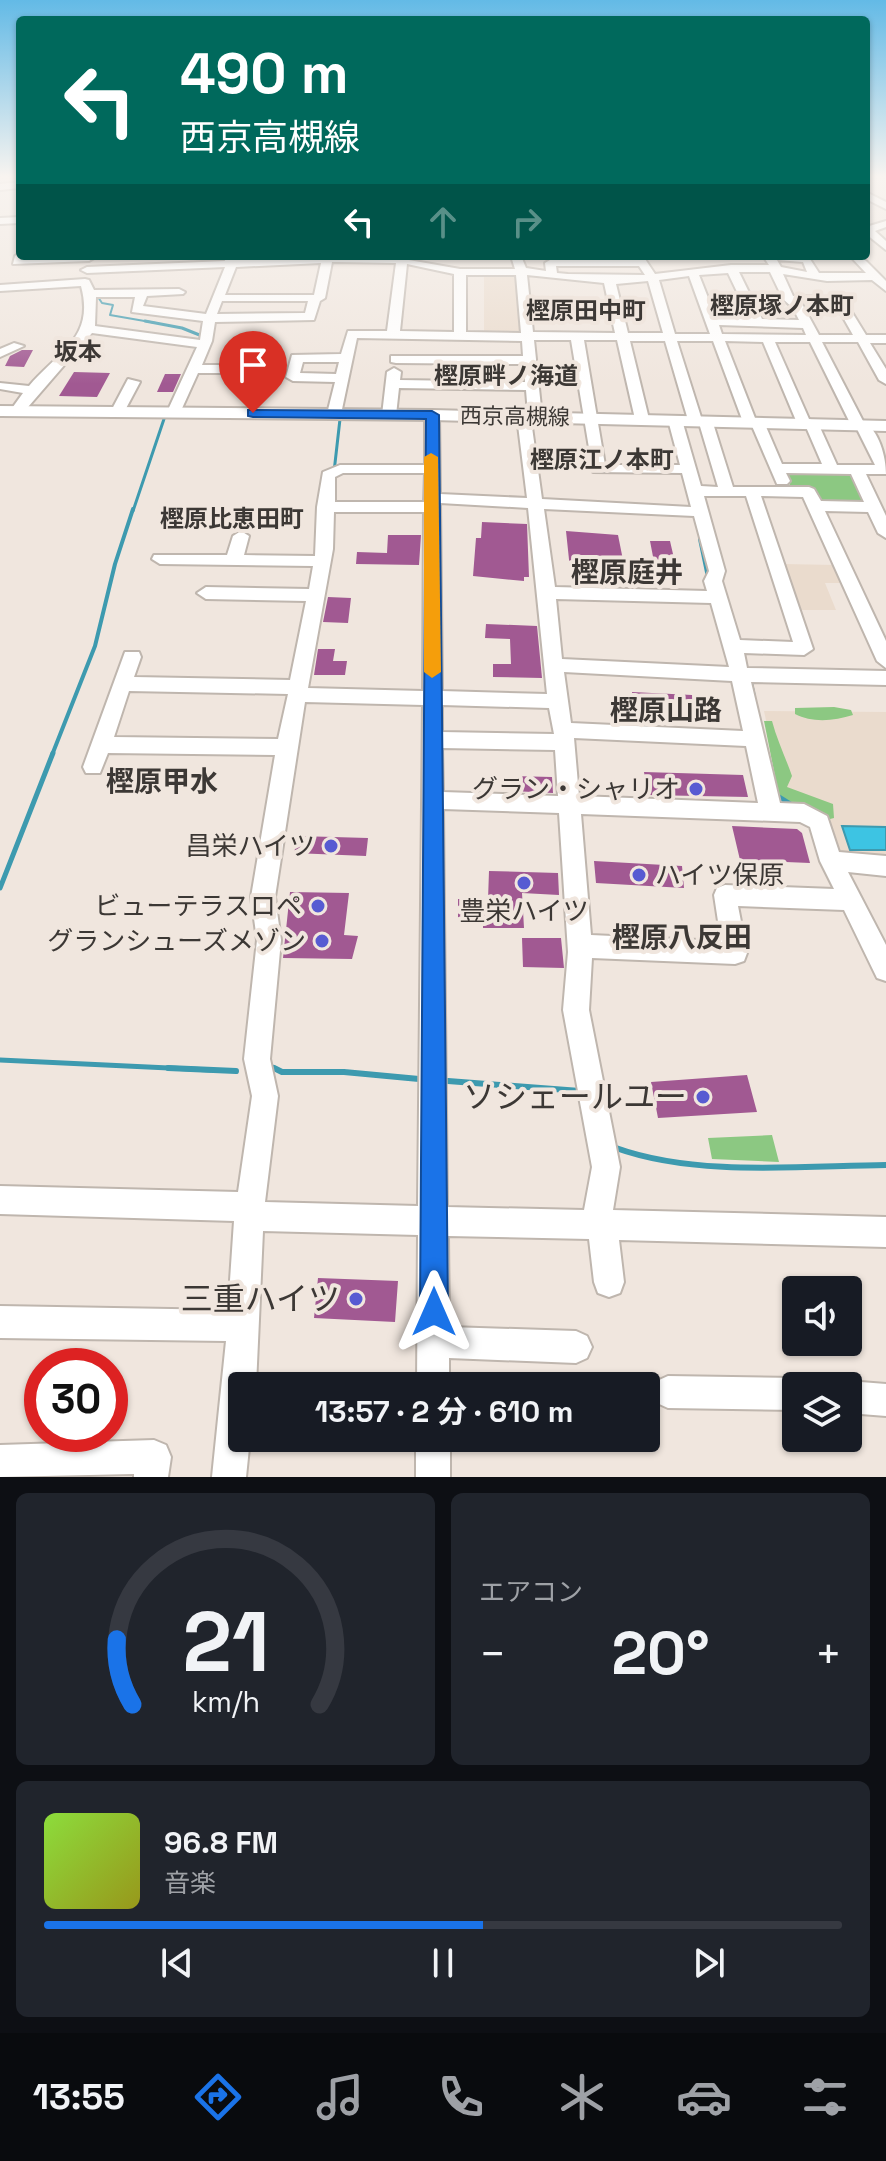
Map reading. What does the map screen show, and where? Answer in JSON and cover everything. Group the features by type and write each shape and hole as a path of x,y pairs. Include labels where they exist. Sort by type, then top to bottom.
{"main road":[{"name":"西京高槻線","path":"7,414 118,411 432,415 527,421 588,418 886,426"}],"street":[{"path":"18,260 88,272 118,293 179,292"},
{"path":"0,278 1,275 33,279 131,267 171,267 230,260 335,260"},
{"path":"174,412 204,344 230,260"},
{"path":"389,415 402,260 552,276 568,279 570,287 772,262 814,276 833,272 880,277"},
{"path":"517,260 531,386 527,421 535,504 557,701 565,736 580,946 576,1010 606,1167 599,1222 609,1282"},
{"path":"552,276 550,263 641,260 652,277 670,337 727,491"},
{"path":"716,260 726,269 758,323"},
{"path":"860,260 880,277 886,288"},
{"path":"218,298 319,298 327,261"},
{"path":"772,262 789,299 798,306 886,470"},
{"path":"118,293 131,267"},
{"path":"163,292 171,267"},
{"path":"460,336 467,268"},
{"path":"0,288 53,272"},
{"path":"7,414 81,344 88,329 91,307 88,272"},
{"path":"693,273 786,492"},
{"path":"610,284 642,419"},
{"path":"142,293 136,309 210,318 327,317"},
{"path":"310,317 315,298"},
{"path":"789,299 819,299"},
{"path":"846,312 886,380"},
{"path":"711,321 805,324"},
{"path":"88,329 204,344"},
{"path":"334,414 352,334 886,339"},
{"path":"577,336 598,469 685,469"},
{"path":"768,339 832,469"},
{"path":"63,342 81,344"},
{"path":"0,353 18,346"},
{"path":"342,378 293,377 297,358 347,358"},
{"path":"396,359 528,360"},
{"path":"191,369 223,369"},
{"path":"2,378 33,390"},
{"path":"118,411 133,382"},
{"path":"393,384 531,386"},
{"path":"432,415 433,1372"},
{"path":"675,420 685,469 696,491 717,571 713,581 733,646 771,811"},
{"path":"776,468 886,470"},
{"path":"229,1477 250,1211 265,1096 257,1059 269,940 263,897 322,561 328,475 335,471 431,469"},
{"path":"857,470 886,533"},
{"path":"696,491 809,492 886,661"},
{"path":"733,646 804,649 752,492"},
{"path":"325,507 432,502 701,512"},
{"path":"815,506 873,507"},
{"path":"234,560 241,536"},
{"path":"167,540 158,564 234,560 322,561"},
{"path":"547,593 718,597"},
{"path":"205,594 316,595"},
{"path":"93,767 132,657"},
{"path":"553,665 886,678"},
{"path":"122,684 557,701"},
{"path":"433,740 565,736 754,739"},
{"path":"101,745 287,747"},
{"path":"433,800 804,813 819,822 831,861 886,970"},
{"path":"831,861 886,866"},
{"path":"580,946 735,953 725,895 852,900"},
{"path":"0,1200 434,1222 599,1222 886,1232"},
{"path":"0,1322 243,1326"},
{"path":"433,1342 576,1347"},
{"path":"668,1392 782,1394"},
{"path":"862,1398 886,1400"},
{"path":"433,1452 433,1477"},
{"path":"0,1462 154,1457 151,1477"}],"shaded area":[{"path":"484,274 517,276 522,334 484,335"},
{"path":"782,564 836,565 844,583 825,583 836,610 797,610"},
{"path":"764,711 886,712 886,859 845,857 838,851 829,820 811,804 782,796"}],"green space":[{"path":"782,472 850,473 854,475 868,503 818,502 798,493"},
{"path":"795,708 851,710 853,715 823,720 795,714"},
{"path":"764,721 772,721 792,776 787,787 833,804 834,818 826,820 811,806 790,803 779,796"},
{"path":"772,1135 779,1162 712,1159 708,1138"}],"water":[{"path":"842,826 886,827 886,850 850,850"}],"building":[{"path":"22,350 33,350 24,367 5,366 10,356"},
{"path":"74,372 110,373 97,397 59,396"},
{"path":"165,374 181,374 173,392 157,392"},
{"path":"482,522 527,524 529,577 524,577 524,581 473,576 476,538 481,538"},
{"path":"566,531 618,535 624,565 570,569"},
{"path":"388,535 421,535 419,565 356,564 357,552 387,553"},
{"path":"650,541 670,541 676,567 655,567"},
{"path":"328,597 351,598 348,623 323,622"},
{"path":"486,624 537,626 542,678 493,677 493,664 511,664 510,639 485,638"},
{"path":"318,649 335,649 333,661 347,661 345,675 314,675"},
{"path":"632,692 692,695 694,707 633,705"},
{"name":"グラン・シャリオ","path":"644,772 743,775 748,797 648,795"},
{"path":"511,776 552,777 553,793 512,791"},
{"path":"732,826 797,829 802,833 810,863 740,860"},
{"name":"昌栄ハイツ","path":"298,836 368,838 366,856 294,853"},
{"name":"ハイツ保原","path":"594,861 682,866 684,888 596,883"},
{"path":"489,871 558,873 559,895 522,893 524,928 483,928 483,924 477,924 477,919 458,919 458,899 488,900"},
{"path":"290,892 349,893 344,935 358,936 352,959 283,958"},
{"path":"522,938 561,938 564,968 523,967"},
{"name":"ソシェールユー","path":"747,1075 757,1112 658,1118 651,1082"},
{"name":"三重ハイツ","path":"318,1278 398,1281 395,1322 314,1318"}],"waterway":[{"path":"98,297 102,303 113,305 110,315 151,322"},
{"path":"145,321 151,322"},
{"path":"151,322 156,323"},
{"path":"151,322 182,328 202,336 188,367"},
{"path":"133,511 165,416"},
{"path":"334,472 340,419"},
{"path":"501,422 578,423"},
{"path":"52,755 95,646 115,564 133,509"},
{"path":"700,539 708,577"},
{"path":"751,683 754,697"},
{"path":"0,888 53,753"},
{"path":"776,795 792,805"},
{"path":"0,1060 180,1069"},
{"path":"270,1066 282,1072 344,1072 419,1079"},
{"path":"168,1068 180,1069"},
{"path":"180,1069 236,1071"},
{"path":"180,1069 211,1070"},
{"path":"448,1081 580,1091"},
{"path":"616,1148 647,1157 715,1166 785,1168 886,1165"}],"slow traffic":[{"path":"431,457 432,672"}],"place":[{"name":"グラン・シャリオ","path":"696,789"},
{"name":"昌栄ハイツ","path":"331,846"},
{"name":"ハイツ保原","path":"639,875"},
{"name":"豊栄ハイツ","path":"524,883"},
{"name":"ビューテラスロペ","path":"318,906"},
{"name":"グランシューズメゾン","path":"322,941"},
{"name":"ソシェールユー","path":"703,1097"},
{"name":"三重ハイツ","path":"356,1299"}],"district":[{"name":"樫原塚ノ本町","path":"782,305"},
{"name":"樫原田中町","path":"586,310"},
{"name":"坂本","path":"78,351"},
{"name":"樫原畔ノ海道","path":"506,375"},
{"name":"樫原江ノ本町","path":"602,459"},
{"name":"樫原比恵田町","path":"232,518"},
{"name":"樫原庭井","path":"627,572"},
{"name":"樫原山路","path":"666,710"},
{"name":"樫原甲水","path":"162,781"},
{"name":"樫原八反田","path":"682,937"}],"route":[{"path":"253,413 432,415 434,1312"}]}
